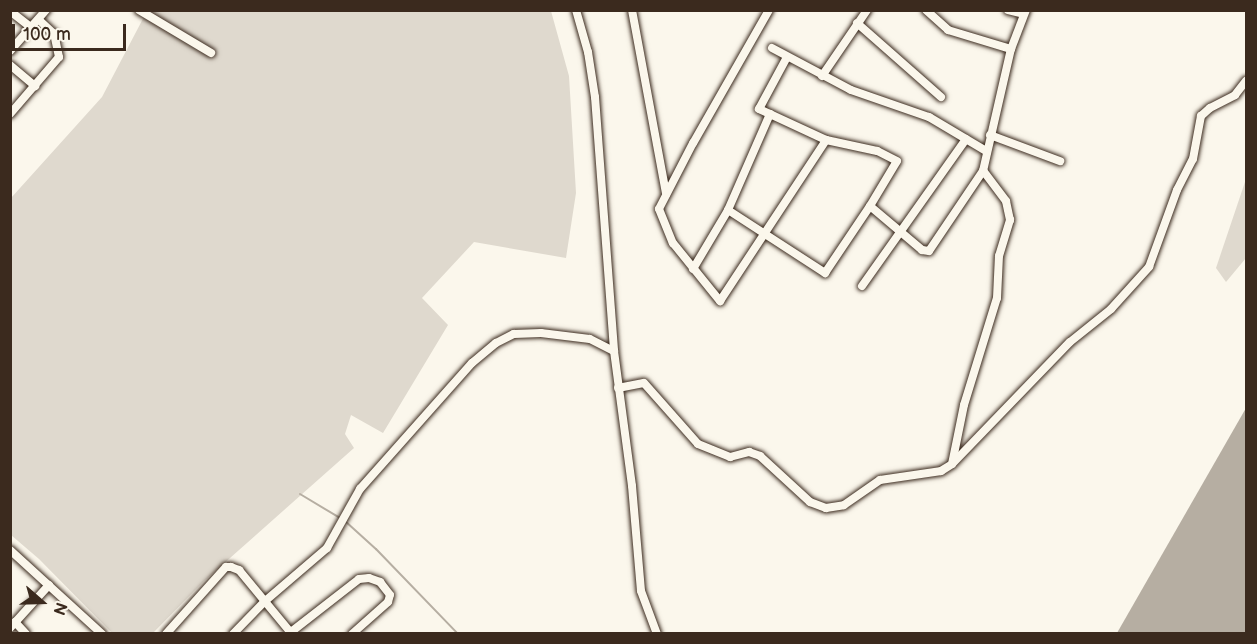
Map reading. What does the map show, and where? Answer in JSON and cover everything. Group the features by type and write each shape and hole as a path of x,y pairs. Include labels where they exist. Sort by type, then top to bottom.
{"street":[{"path":"10,51 46,10"},
{"path":"138,10 211,53"},
{"path":"576,10 588,52 595,97 614,351 632,486 641,591 657,633"},
{"path":"632,10 666,194"},
{"path":"769,10 659,209 673,243 720,301 826,140"},
{"path":"822,76 867,10"},
{"path":"926,10 948,30 1011,49"},
{"path":"870,206 903,231 922,250 928,251 983,171 1011,49 1025,12 1008,10"},
{"path":"10,11 32,28"},
{"path":"10,114 60,55 54,34 39,20"},
{"path":"857,23 941,97"},
{"path":"772,48 866,97 928,117 986,151"},
{"path":"728,210 825,273 897,161 877,151 826,140 759,109 787,57"},
{"path":"10,65 34,86"},
{"path":"618,388 644,383 698,444 730,457 749,452 760,456 810,502 826,508 844,505 880,480 941,471 952,464 1070,342 1111,309 1149,267 1177,190 1193,159 1202,116 1210,108 1235,95 1246,81"},
{"path":"693,269 728,210 770,114"},
{"path":"990,135 1060,161"},
{"path":"862,286 966,139"},
{"path":"952,464 966,395 997,298 999,256 1010,220 1006,201 983,171"},
{"path":"233,633 264,602 327,548 360,489 472,363 496,343 514,334 541,333 591,339 614,351"},
{"path":"12,553 102,633"},
{"path":"166,633 226,567 239,570 291,633 359,579 369,578 380,582 390,595 388,602 352,633"},
{"path":"26,633 13,625 50,585"}],"shaded area":[{"path":"147,11 551,11 569,76 576,193 566,258 474,242 422,298 448,325 383,433 351,415 345,434 354,448 204,581 153,633 112,633 39,559 11,535 11,198 102,97"},
{"path":"1246,179 1246,258 1226,282 1216,268"},
{"path":"1246,408 1246,633 1117,633"}],"waterway":[{"path":"300,494 340,518"},
{"path":"345,521 376,549 458,634"}]}
